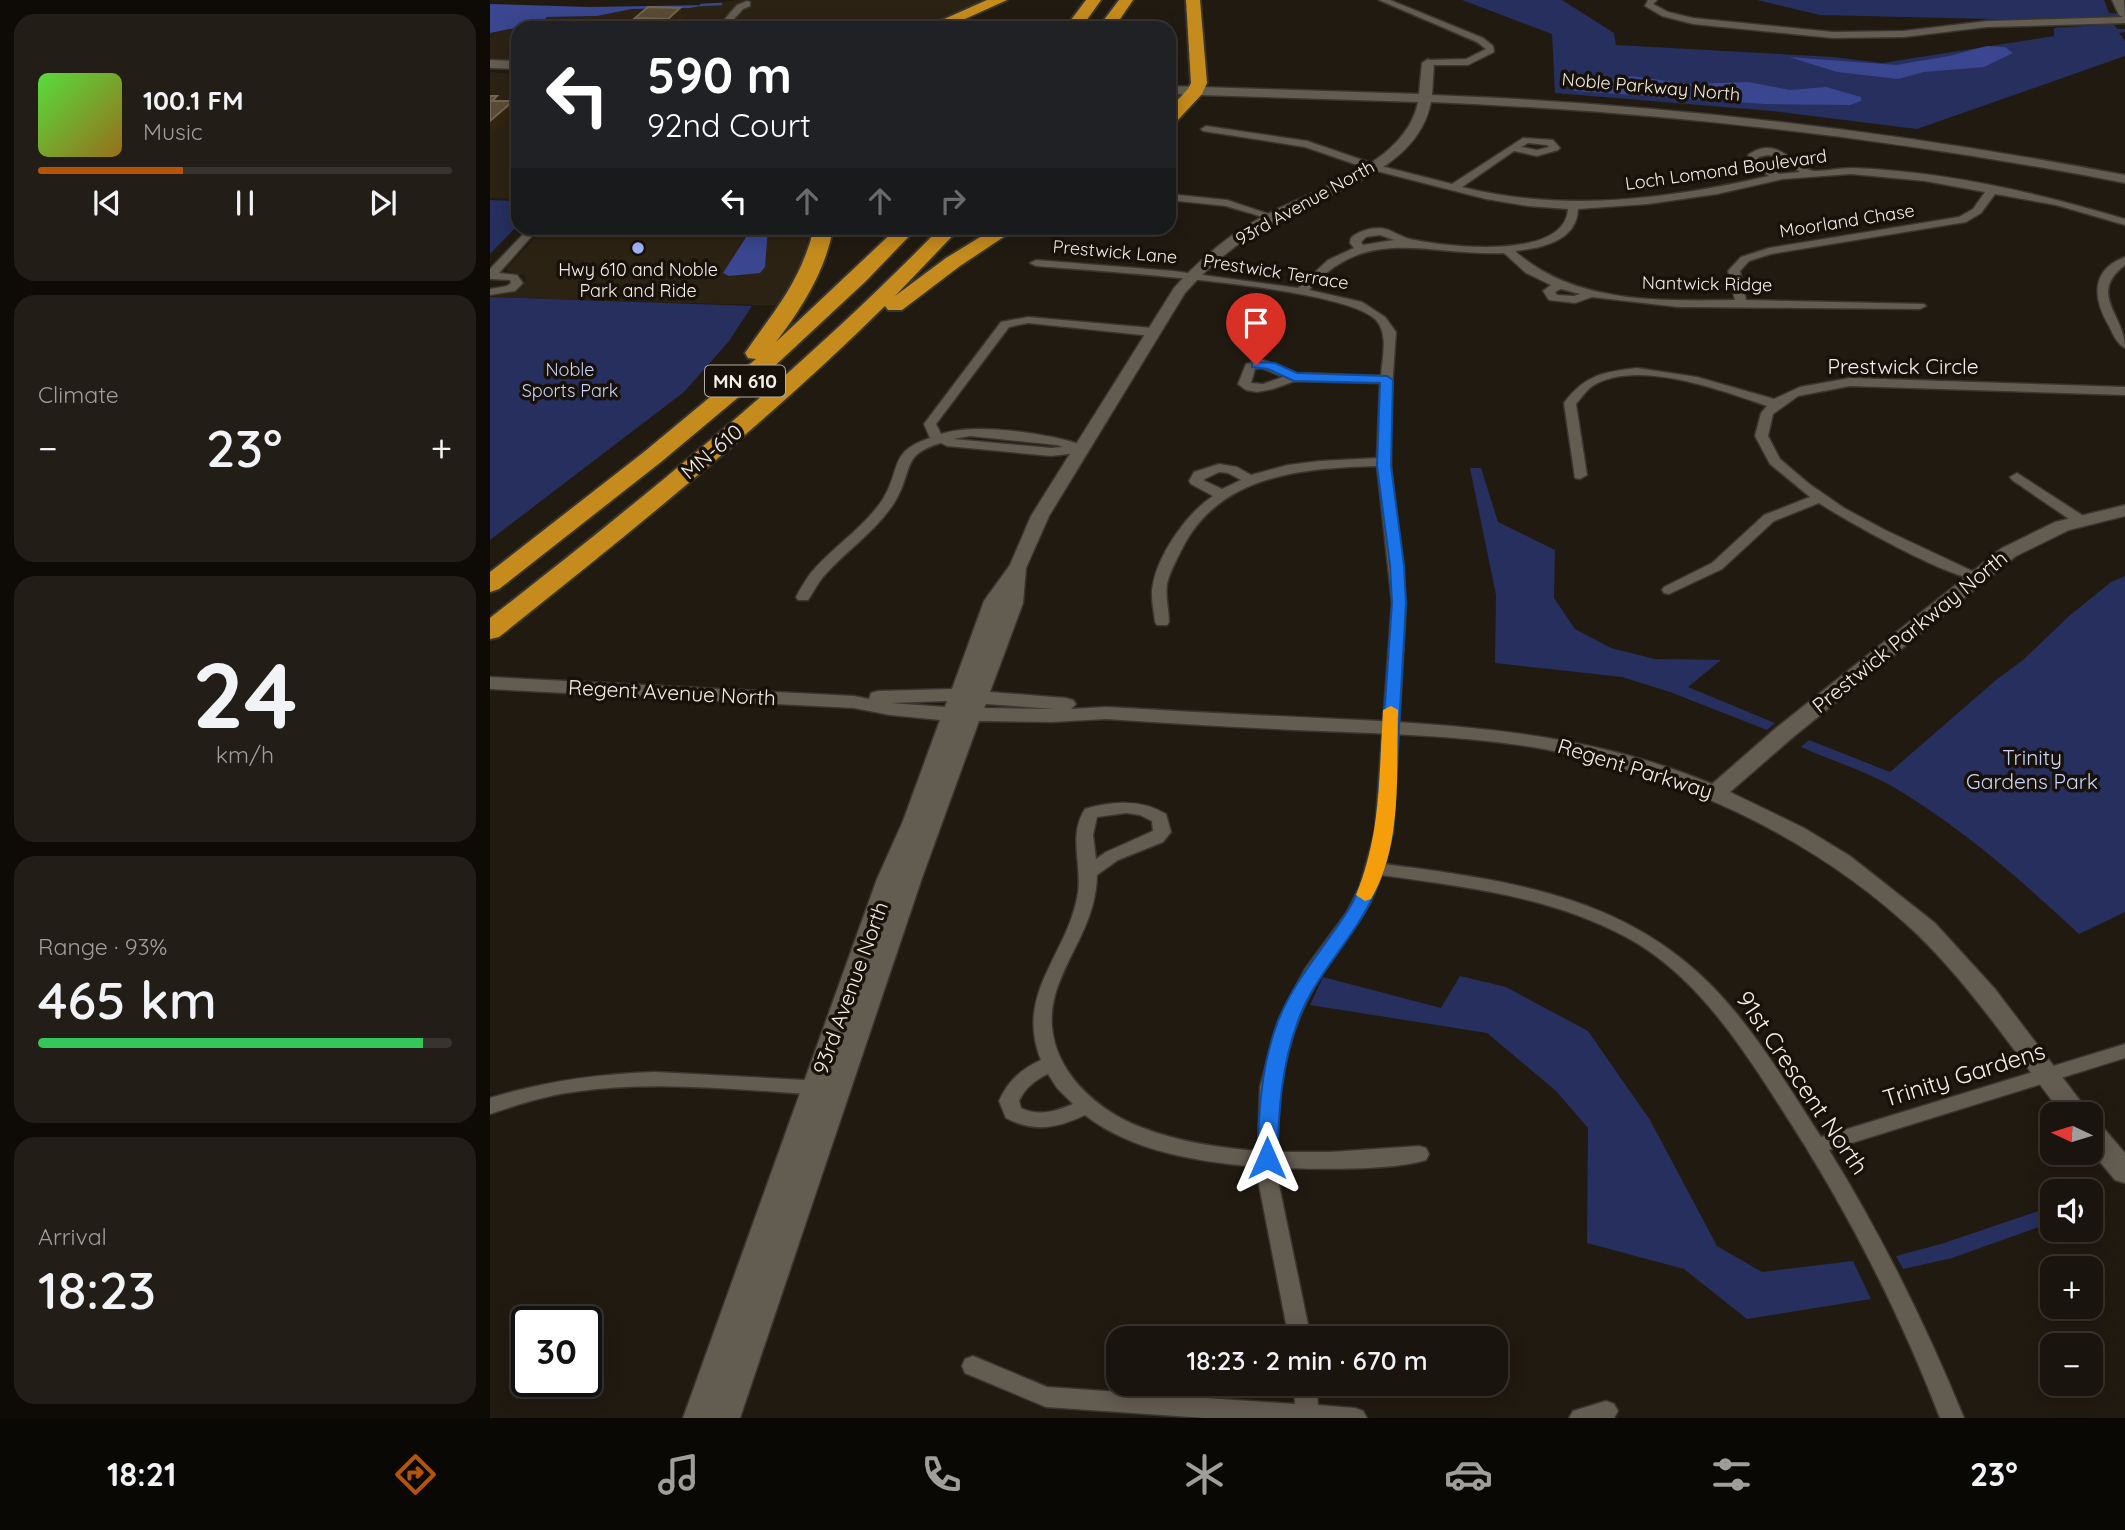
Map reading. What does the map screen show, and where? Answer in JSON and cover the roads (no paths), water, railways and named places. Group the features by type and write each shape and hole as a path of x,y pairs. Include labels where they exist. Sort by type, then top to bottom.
{"highway":[{"path":"949,21 1000,0"},
{"path":"1078,21 1094,0"},
{"path":"1111,21 1126,0"},
{"path":"1176,111 1198,87 1193,0"},
{"path":"1198,57 1206,44 1203,0"},
{"path":"813,235 813,262"},
{"path":"571,522 716,394 751,359 796,300 822,235"},
{"name":"MN-610","path":"490,584 571,522 746,379 853,283 900,235"},
{"name":"MN-610","path":"490,631 688,472 838,340 943,235"},
{"path":"688,472 793,395 917,289 997,235"}],"street":[{"name":"93rd Avenue North","path":"698,1418 910,878 965,705 1013,603 1019,565 1040,516 1152,332 1191,276 1222,248 1273,217 1373,167 1403,144 1422,114 1428,63 1478,60 1490,52 1490,48 1480,40 1383,0"},
{"path":"1653,0 1648,4 1655,9 1693,21 1833,35 1904,34 1987,24 2125,20"},
{"path":"2118,0 2125,15"},
{"path":"727,21 740,7 747,4"},
{"path":"490,64 511,65"},
{"path":"490,70 511,71"},
{"name":"Noble Parkway North","path":"1176,83 1198,87 1425,94 1658,106 1807,121 1945,140 2125,173"},
{"path":"1176,89 1198,87"},
{"name":"Noble Parkway North","path":"1425,94 1802,126 1954,148 2125,179"},
{"name":"Loch Lomond Boulevard","path":"1206,129 1307,144 1373,167 1507,200 1573,206 1683,197 1777,177 1851,171 1900,174 1992,190 2083,208 2125,222"},
{"path":"1455,187 1512,148"},
{"path":"1777,177 1754,160 1753,155 1761,152 1780,154 1808,173"},
{"name":"Moorland Chase","path":"1741,303 1734,271 1745,259 1769,251 1962,220 1977,211 1992,190"},
{"path":"1176,198 1227,203 1273,217"},
{"path":"1301,292 1320,272 1360,248 1404,242 1472,250 1506,250 1540,243 1564,232 1575,218 1573,206"},
{"path":"490,276 528,235"},
{"name":"Nantwick Ridge","path":"1506,250 1520,265 1559,285 1592,294 1633,300 1875,308 1920,306"},
{"path":"2125,260 2106,275 2101,285 2101,296 2125,345"},
{"name":"Prestwick Lane","path":"1036,263 1191,276"},
{"path":"490,276 513,277 517,283 511,289 490,292"},
{"name":"Prestwick Terrace","path":"1191,276 1301,292 1358,304 1372,311 1388,328 1390,337 1387,380"},
{"path":"937,440 930,424 1005,324 1028,320 1152,332"},
{"path":"1580,475 1570,403 1576,393 1600,379 1636,372 1677,374 1775,404 1765,415 1760,427 1761,439 1778,465 1820,498 1870,528 1976,576"},
{"path":"1294,377 1387,380 1384,462 1399,593 1384,832 1376,869 1355,914 1312,974 1288,1021 1270,1087 1267,1158 1269,1185 1297,1326"},
{"name":"Prestwick Circle","path":"1775,404 1806,389 1850,382 2125,391"},
{"path":"803,597 816,576 878,515 891,497 906,456 922,445 957,433 971,432 1059,441 1081,449"},
{"path":"937,440 1051,452 1081,449"},
{"path":"1162,622 1160,585 1177,543 1196,513 1220,494 1250,481 1305,467 1384,462"},
{"path":"1220,494 1196,481 1199,475 1226,468 1242,473 1250,481"},
{"path":"2017,477 2080,520"},
{"path":"1669,590 1717,566 1769,518 1820,498"},
{"name":"Prestwick Parkway North","path":"1717,792 1784,733 1976,576 2026,542 2080,520 2125,510"},
{"name":"Regent Avenue North","path":"490,683 854,702 879,708 965,705"},
{"name":"Regent Parkway","path":"965,705 1066,717 1106,713 1475,733 1545,742 1650,769 1717,792 1819,846 1896,903 1958,964 2068,1102"},
{"path":"1088,873 1112,856 1157,838 1162,832 1160,818 1140,809 1103,809 1091,814 1083,828 1088,873 1087,892 1078,926 1051,981 1043,1010 1044,1037 1051,1065 1086,1106 1119,1129 1173,1147 1203,1153 1344,1161 1419,1154"},
{"name":"91st Crescent North","path":"1376,869 1522,890 1597,915 1666,954 1720,1004 1745,1035 1817,1146 1884,1264 1952,1418"},
{"name":"Trinity Gardens","path":"1817,1146 2048,1077 2125,1051"},
{"path":"1051,1065 1037,1070 1019,1084 1009,1101 1013,1113 1032,1122 1068,1115 1086,1106"},
{"path":"490,1106 549,1088 594,1081 678,1080 827,1088"},
{"name":"93rd Avenue North","path":"725,1418 827,1088"},
{"path":"2104,1147 2125,1172"},
{"path":"973,1366 1046,1397 1355,1418"},
{"path":"1306,1396 1307,1416"},
{"path":"1581,1418 1606,1411"}],"waterway":[{"path":"701,5 721,4"}],"place":[{"name":"Hwy 610 and Noble Park and Ride","path":"638,248"}],"park label":[{"name":"Noble Sports Park","path":"570,380"},
{"name":"Trinity Gardens Park","path":"2032,770"}]}
